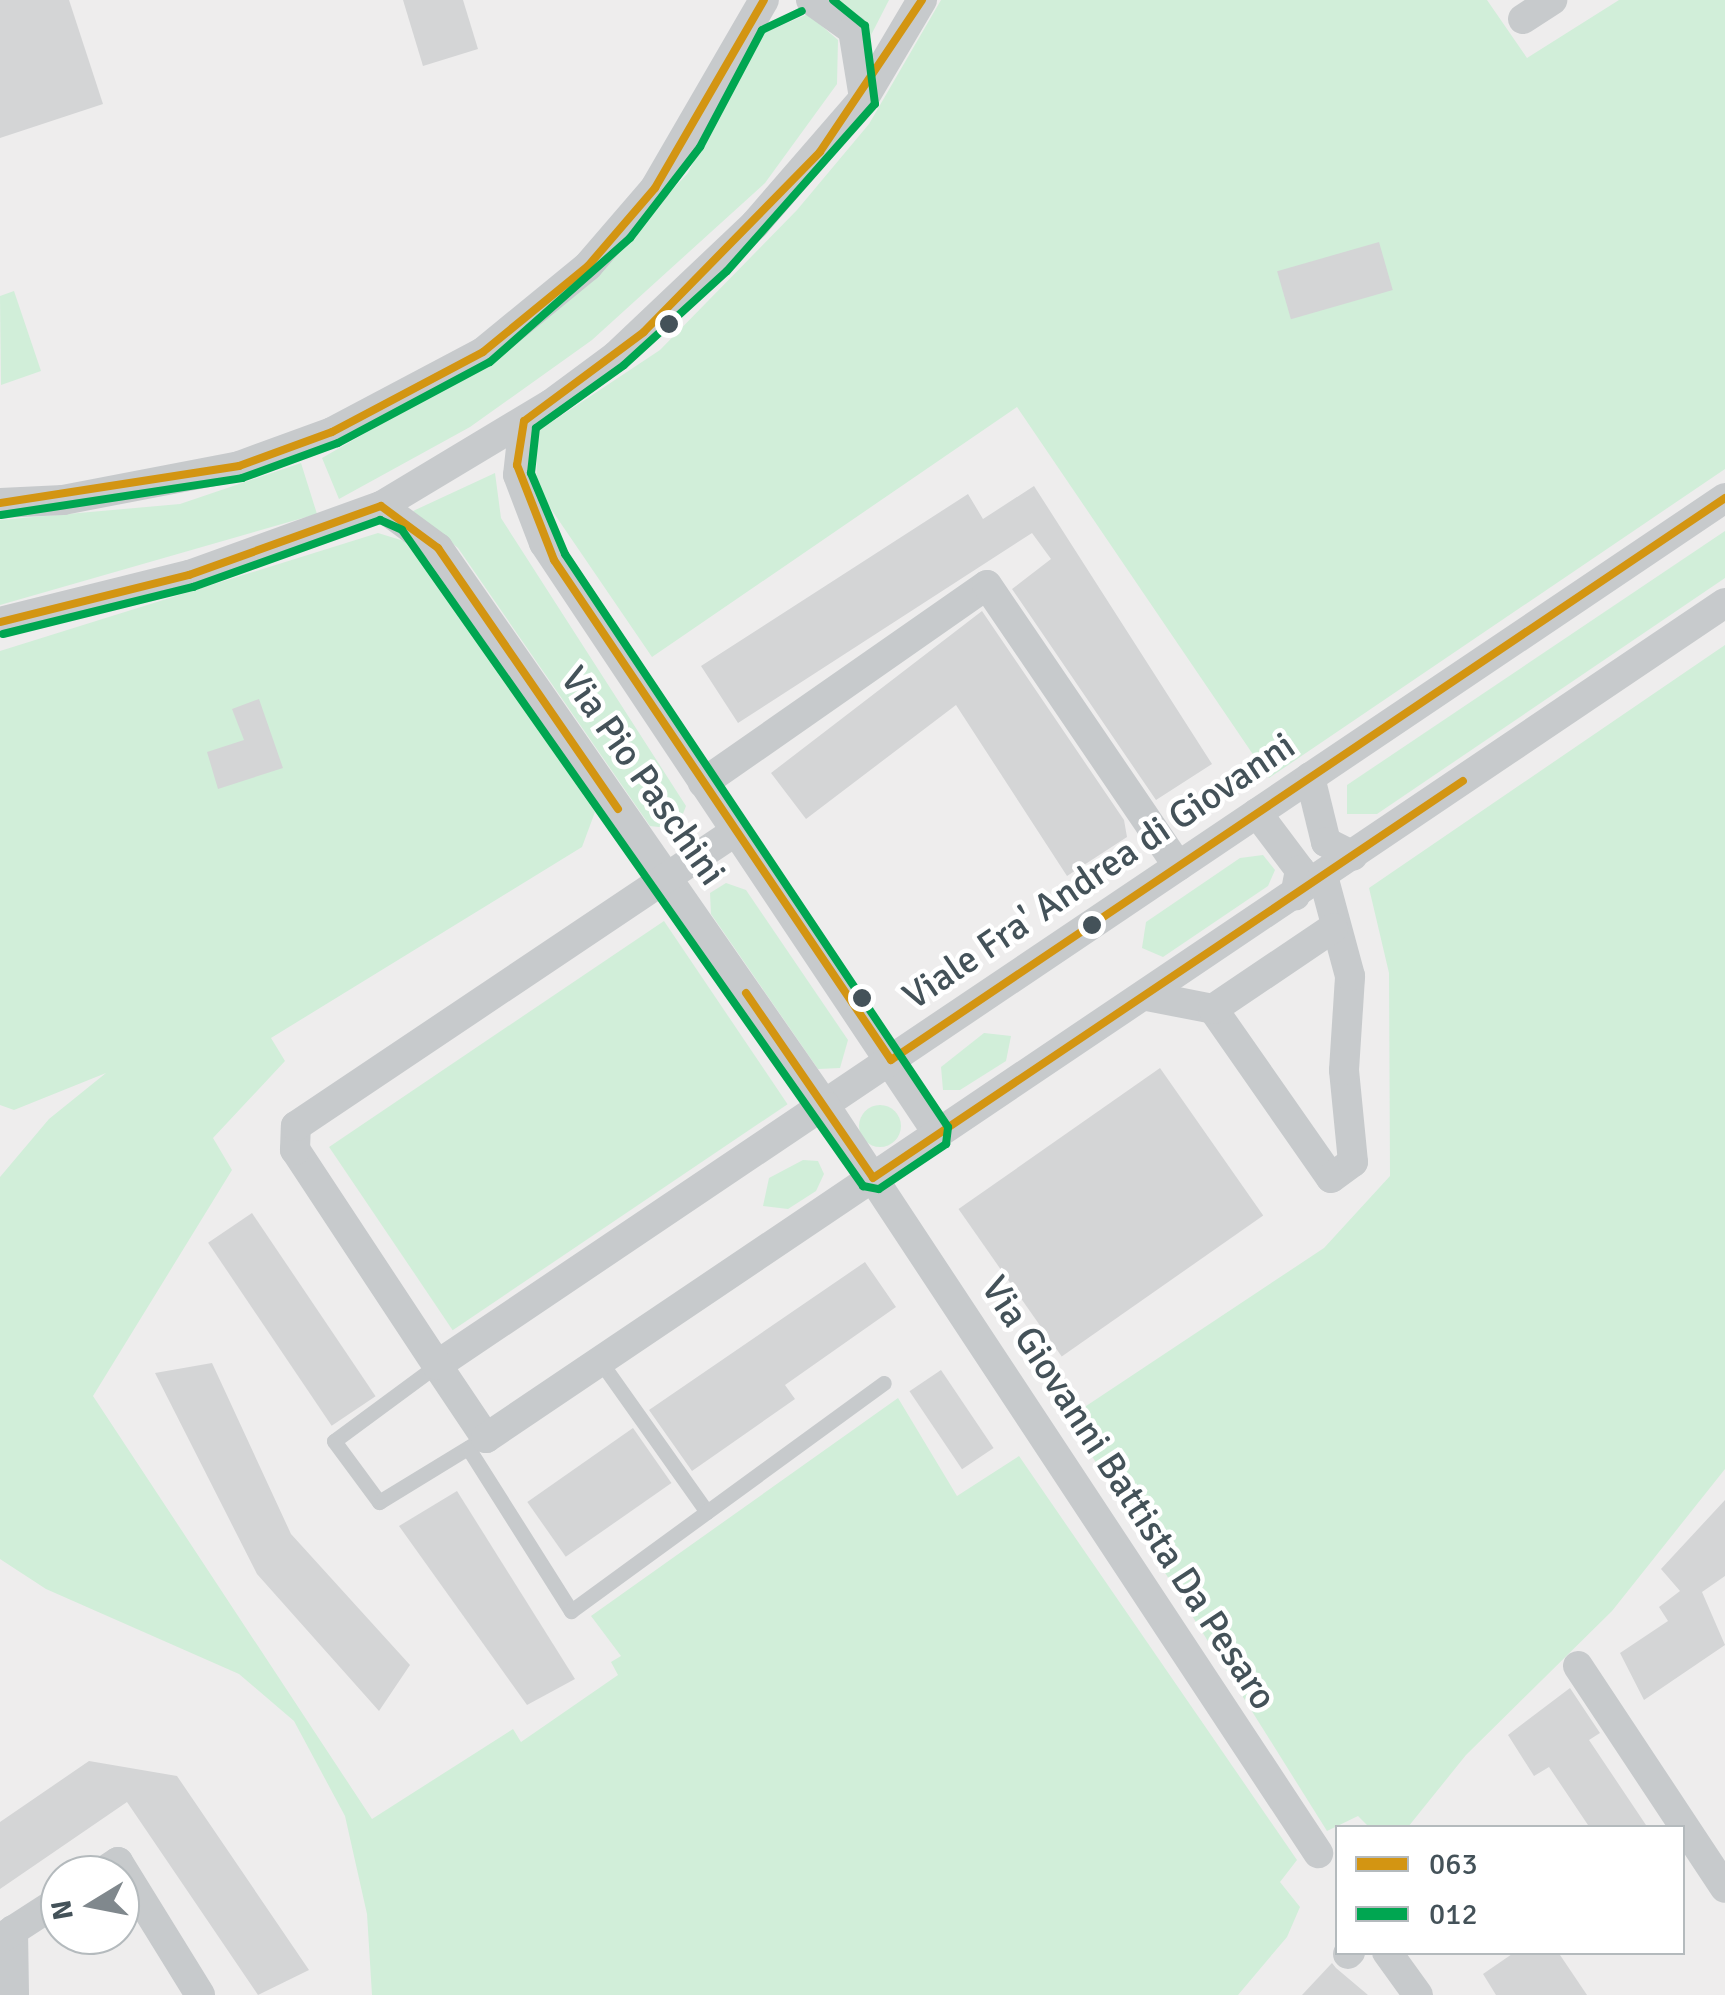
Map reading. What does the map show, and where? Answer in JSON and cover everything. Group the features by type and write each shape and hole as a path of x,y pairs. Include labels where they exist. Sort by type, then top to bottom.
{"street":[{"path":"0,502 80,498 240,466 390,404 483,352 549,302 629,220 689,140 758,10 796,0"},
{"path":"811,0 853,30 864,98"},
{"path":"0,622 190,575 382,506 524,422 686,293 864,98 922,0"},
{"path":"1523,19 1552,0"},
{"name":"Via Pio Paschini","path":"524,422 518,476 537,531 938,1134"},
{"name":"Viale Fra' Andrea di Giovanni","path":"437,1364 826,1107 1725,498"},
{"name":"Via Pio Paschini","path":"382,506 438,548 874,1178"},
{"path":"703,783 987,586 1178,866"},
{"path":"736,831 296,1126 295,1150 437,1364 477,1443 1147,996 1725,603"},
{"path":"1310,778 1326,842 1353,856"},
{"path":"1257,813 1300,870 1295,896"},
{"path":"1147,996 1213,1009 1331,1178 1353,1162 1344,1070 1350,976 1333,928 1322,876"},
{"path":"1213,1009 1333,928"},
{"name":"Via Giovanni Battista Da Pesaro","path":"874,1178 1318,1853"},
{"path":"1578,1666 1683,1825"},
{"path":"1685,1828 1725,1888"},
{"path":"140,1898 200,1995"},
{"path":"14,1995 7,1934 40,1913"},
{"path":"1389,1955 1418,1995"}],"lane":[{"path":"600,1362 707,1512"},
{"path":"437,1364 334,1441 379,1502 477,1443 571,1611 884,1384"}],"green space":[{"path":"836,0 889,0 868,41"},
{"path":"941,0 1487,0 1527,58 1619,0 1725,0 1725,469 1269,778 1017,407 652,657 536,487 538,431 660,350 797,210 869,124"},
{"path":"808,14 838,40 837,84 765,183 592,340 470,427 339,499 322,458 491,361 576,292 688,173 757,36"},
{"path":"14,291 41,371 1,385 0,296"},
{"path":"301,463 317,514 0,605 0,520 180,504"},
{"path":"495,473 501,518 686,806 677,829 650,826 458,548 413,511"},
{"path":"1725,531 1725,578 1377,814 1347,814 1347,785"},
{"path":"378,533 404,541 433,578 595,812 582,847 271,1038 285,1061 213,1138 232,1170 93,1396 372,1819 513,1729 521,1742 618,1675 611,1662 621,1656 591,1616 898,1398 957,1496 1019,1456 1297,1860 1280,1882 1300,1907 1287,1937 1238,1995 372,1995 367,1914 345,1816 294,1721 239,1674 46,1589 0,1559 0,1177 49,1119 106,1073 14,1110 0,1105 0,651"},
{"path":"1725,645 1725,1469 1612,1611 1466,1755 1410,1825 1367,1825 1358,1816 1327,1831 1068,1418 1324,1248 1390,1176 1389,973 1369,888"},
{"path":"1263,855 1275,870 1268,886 1163,957 1142,948 1146,922 1240,858"},
{"path":"726,883 746,890 848,1040 840,1068 818,1069 711,914 710,893"},
{"path":"664,921 788,1104 453,1330 329,1147"},
{"path":"984,1033 1011,1036 1006,1061 960,1090 943,1090 941,1067"},
{"path":"880,1105 895,1111 901,1126 895,1141 880,1147 865,1141 859,1126 865,1111"},
{"path":"803,1160 818,1161 824,1174 816,1191 788,1209 763,1206 769,1178"}],"building":[{"path":"0,0 69,0 103,104 0,138"},
{"path":"403,0 463,0 478,49 423,66"},
{"path":"1379,242 1393,290 1291,319 1277,271"},
{"path":"1034,486 1212,764 1156,800 1012,589 1051,559 1032,533 738,723 701,666 968,494 983,519"},
{"path":"982,611 1124,820 1127,837 1067,876 956,705 806,819 771,773"},
{"path":"259,699 283,768 218,789 207,752 244,740 232,709"},
{"path":"1160,1068 1263,1215 1062,1357 958,1209"},
{"path":"252,1213 376,1396 332,1426 208,1243"},
{"path":"865,1262 896,1307 785,1385 795,1399 692,1471 649,1410"},
{"path":"212,1363 291,1534 410,1665 379,1711 257,1574 155,1373"},
{"path":"941,1370 994,1448 962,1469 909,1391"},
{"path":"633,1428 671,1483 566,1557 527,1502"},
{"path":"457,1491 575,1679 527,1705 399,1526"},
{"path":"1725,1500 1725,1576 1702,1592 1725,1645 1644,1700 1620,1653 1668,1621 1659,1607 1680,1591 1661,1569"},
{"path":"1570,1688 1600,1733 1589,1740 1646,1825 1588,1825 1549,1767 1534,1776 1508,1735"},
{"path":"89,1761 177,1776 309,1970 258,1995 127,1802 50,1855 40,1855 40,1862 0,1889 0,1822"},
{"path":"1511,1955 1560,1955 1587,1995 1496,1995 1483,1974"},
{"path":"1332,1963 1336,1968 1368,1995 1302,1995"}],"transit line":[{"name":"063","path":"0,503 239,466 332,432 483,352 588,266 655,188 764,0"},
{"name":"012","path":"3,634 193,587 380,520 402,530 863,1186 879,1189 946,1144 948,1127 565,554 531,473 536,428 624,365 727,271 875,104 865,26 833,0"},
{"name":"063","path":"922,0 820,152 644,332 524,421 517,465 554,560 891,1060 1725,498"},
{"name":"012","path":"1,515 242,478 338,443 490,362 630,238 700,147 762,30 802,11"},
{"name":"063","path":"0,622 189,575 381,506 438,548 618,809"},
{"name":"063","path":"746,993 873,1178 1463,781"}]}
